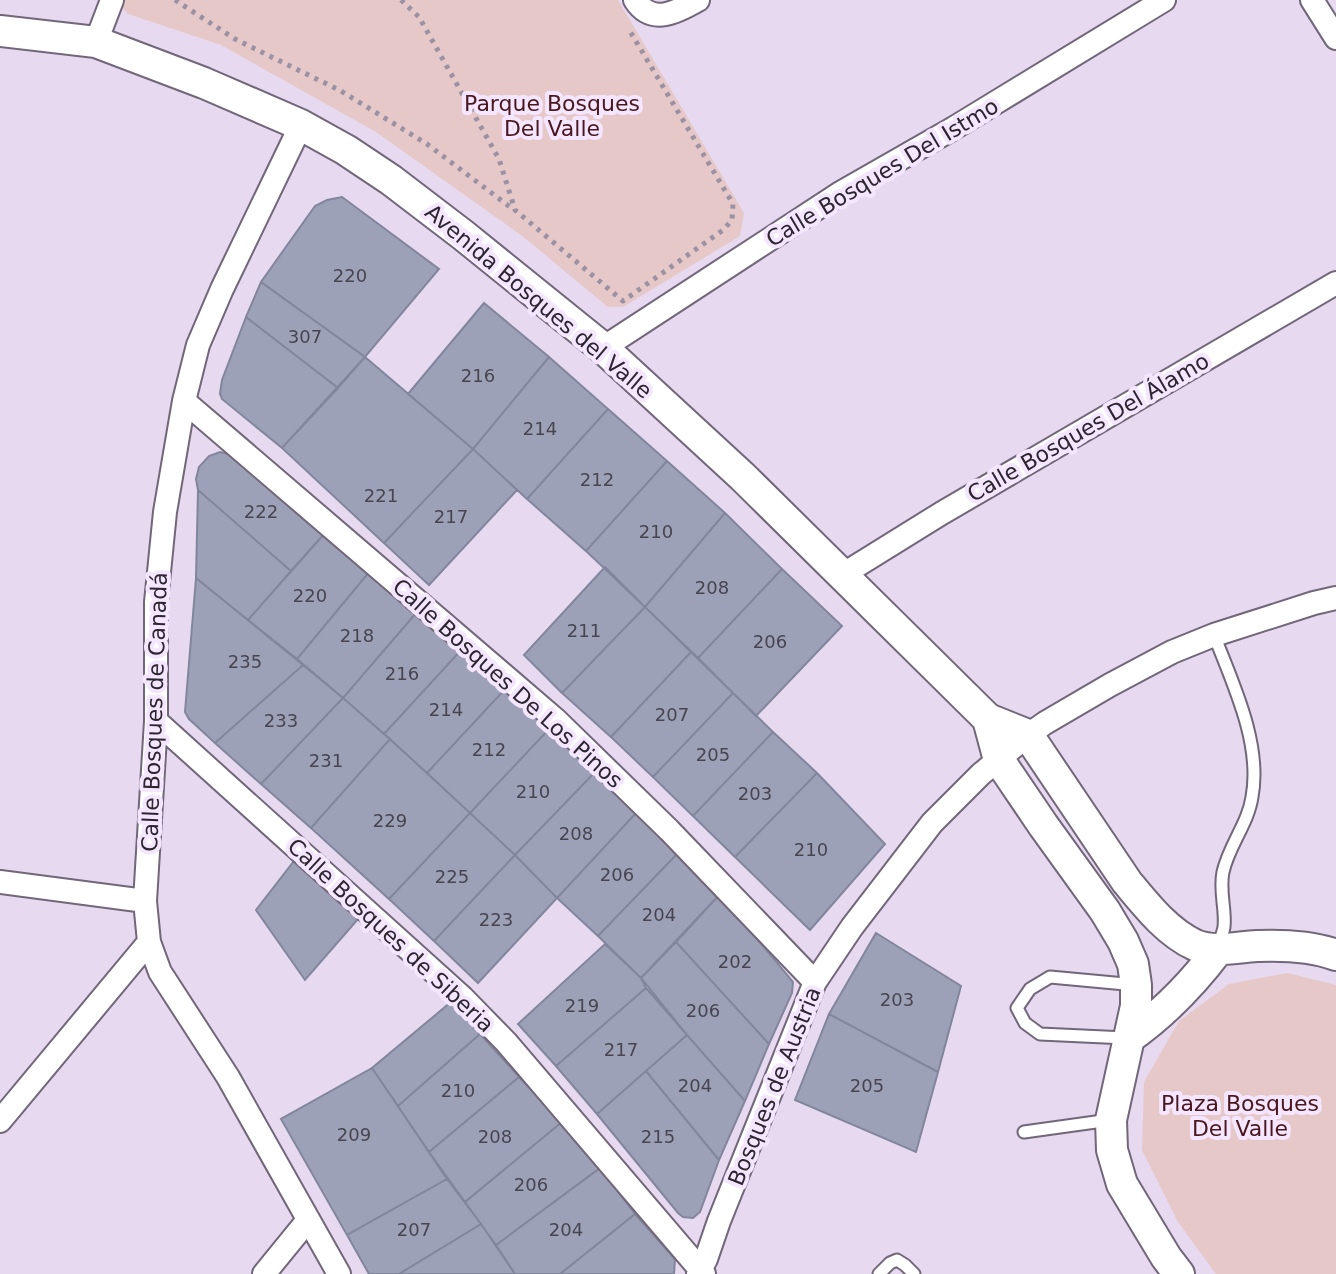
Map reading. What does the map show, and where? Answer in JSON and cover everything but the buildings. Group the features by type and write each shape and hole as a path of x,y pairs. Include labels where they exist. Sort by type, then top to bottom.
{"street":[{"path":"96,42 112,0"},
{"path":"635,0 651,15 658,16 682,10 698,0"},
{"name":"Calle Bosques Del Istmo","path":"603,348 842,192 1164,0"},
{"path":"1312,0 1336,38"},
{"name":"Avenida Bosques del Valle","path":"0,31 96,42 204,83 301,125 391,180 603,348 743,477 988,719 1028,735"},
{"name":"Calle Bosques de Canadá","path":"301,125 198,345 184,401 165,512 156,602 156,721 145,901 149,942 160,972 228,1077 339,1274"},
{"name":"Calle Bosques Del Álamo","path":"842,575 955,505 1336,283"},
{"name":"Calle Bosques De Los Pinos","path":"184,401 555,719 669,830 815,982"},
{"name":"Bosques de Austria","path":"701,1273 815,982 852,927 932,823 981,774 1028,735 1110,685 1172,652 1214,635 1336,598"},
{"path":"988,719 999,760 1105,911 1133,964 1136,1006 1111,1120 1112,1150 1122,1184 1179,1274"},
{"name":"Calle Bosques de Siberia","path":"156,721 463,998 516,1054 701,1273"},
{"path":"1028,735 1127,882 1168,927 1196,945 1218,950 1284,946 1324,950 1336,955"},
{"path":"0,882 145,901"},
{"path":"0,1121 149,942"},
{"path":"1129,1038 1153,1021 1218,950"},
{"path":"264,1274 308,1220"}],"lane":[{"path":"1214,635 1238,698 1249,736 1254,770 1252,797 1221,882 1224,926 1218,950"},
{"path":"1129,1038 1040,1034 1025,1023 1017,1008 1030,989 1050,977 1136,985"},
{"path":"1024,1132 1111,1120"},
{"path":"879,1274 897,1260 914,1274"}],"path":[{"path":"175,0 235,39 353,98 427,144 515,210 623,301 723,230 732,220 733,204 627,27"},
{"path":"401,0 419,17 499,159 515,210"}],"green space":[{"name":"Parque Bosques Del Valle","path":"118,0 618,0 744,213 740,236 623,307 608,307 521,235 376,132 221,45 128,14"},
{"name":"Plaza Bosques Del Valle","path":"1287,973 1336,985 1336,1274 1216,1274 1178,1222 1142,1150 1144,1082 1179,1021 1229,984"}]}
